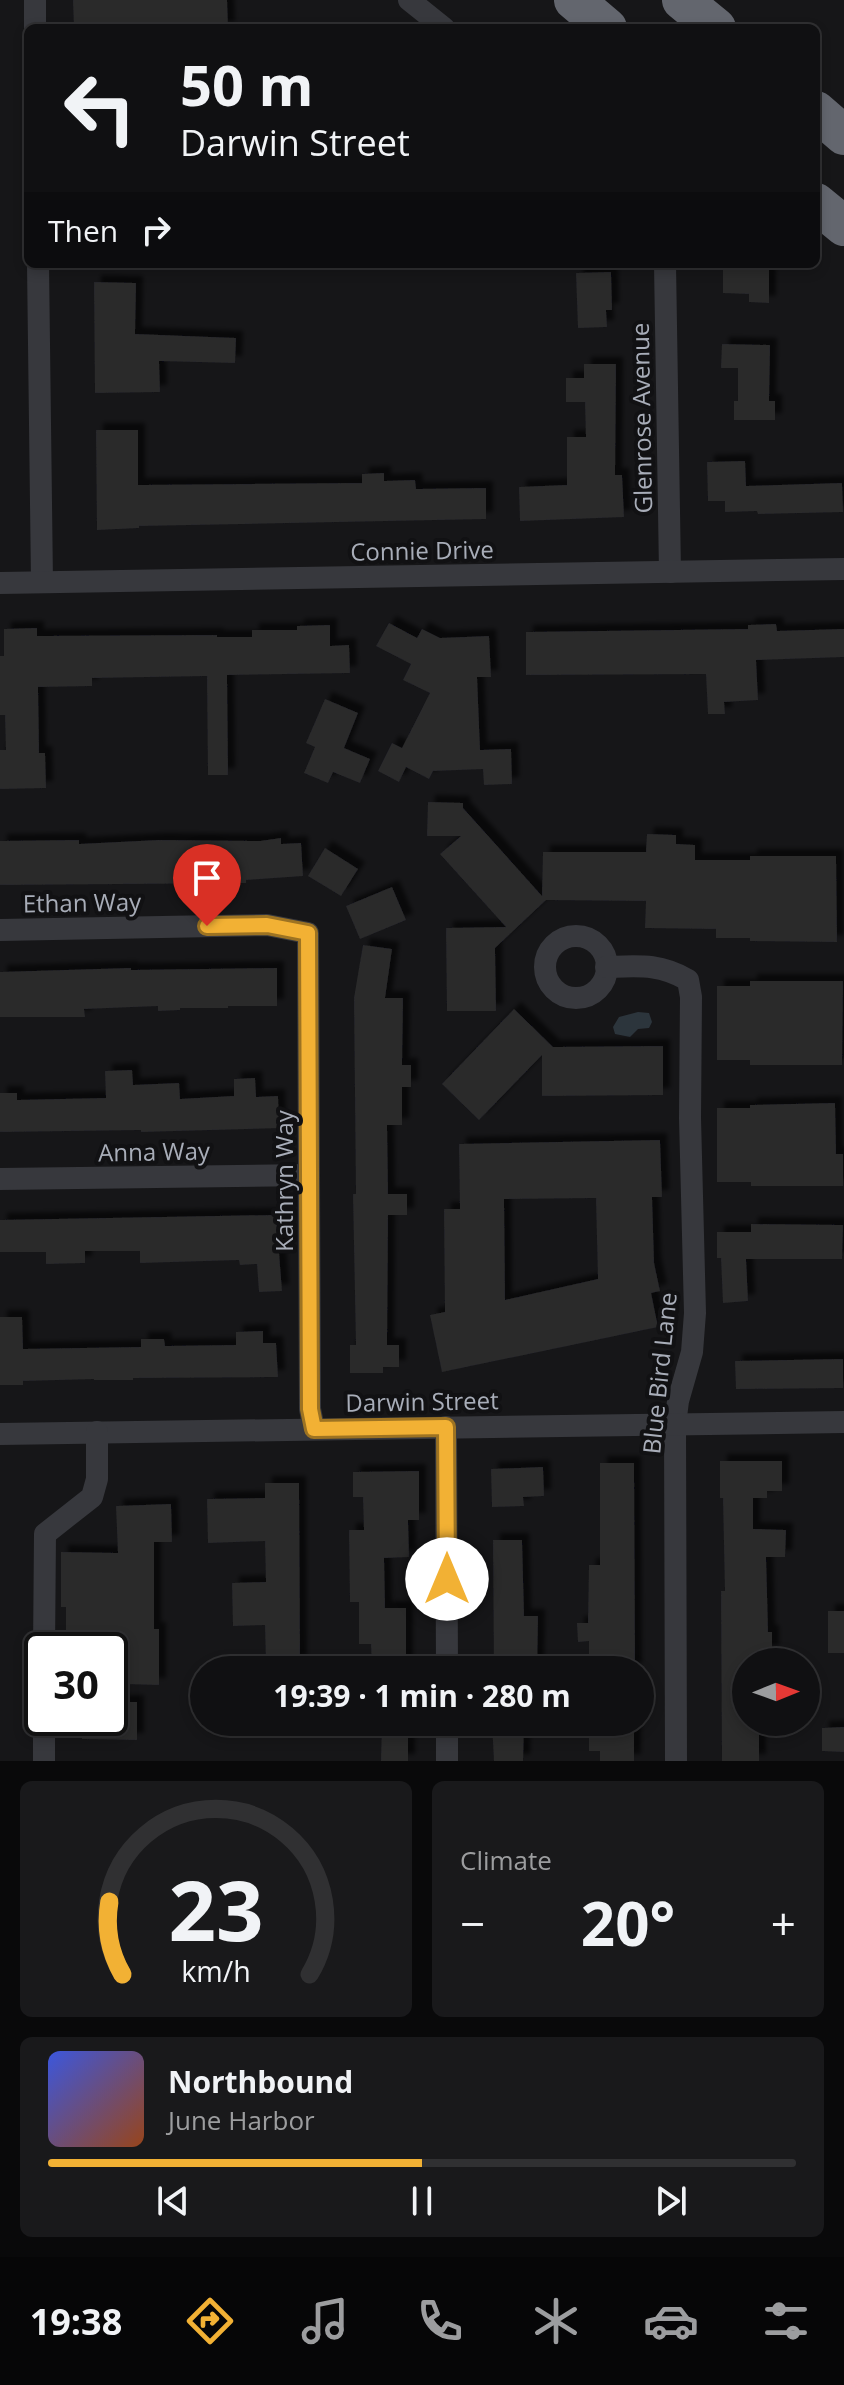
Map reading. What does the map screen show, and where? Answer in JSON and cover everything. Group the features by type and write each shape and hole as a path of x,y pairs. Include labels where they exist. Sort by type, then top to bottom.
{"highway":[{"path":"574,0 602,24"},
{"path":"682,0 711,24"},
{"path":"820,114 844,135"},
{"path":"820,206 844,226"}],"street":[{"path":"35,0 35,24"},
{"path":"409,0 439,24"},
{"path":"38,268 42,582"},
{"name":"Glenrose Avenue","path":"665,268 670,572"},
{"name":"Connie Drive","path":"0,583 844,569"},
{"name":"Ethan Way","path":"0,930 267,925 308,933"},
{"name":"Kathryn Way","path":"308,933 310,1409 314,1429"},
{"name":"Blue Bird Lane","path":"606,967 649,966 671,970 688,980 691,997 690,1118 695,1313 692,1352 678,1401 675,1425 676,1761"},
{"name":"Anna Way","path":"0,1179 309,1175"},
{"name":"Darwin Street","path":"0,1434 844,1422"},
{"path":"446,1427 447,1656"},
{"path":"44,1632 45,1534 92,1497 97,1479 97,1432"},
{"path":"44,1736 44,1761"},
{"path":"447,1736 447,1761"}],"shaded area":[{"path":"638,1012 649,1013 652,1022 649,1028 638,1029 630,1037 615,1034 613,1027 619,1017"}],"building":[{"path":"73,0 227,0 228,24 74,24"},
{"path":"723,268 769,270 769,303 749,302 749,294 723,293"},
{"path":"611,272 612,310 606,310 607,327 578,328 576,273"},
{"path":"94,282 136,283 135,334 236,338 235,363 159,361 160,392 95,393"},
{"path":"722,344 770,345 769,401 775,401 775,420 734,420 734,401 738,401 738,368 721,368"},
{"path":"584,364 616,364 615,475 622,475 624,517 520,521 519,487 567,485 567,437 586,437 585,402 566,402 566,378 584,378"},
{"path":"96,430 138,430 138,485 362,483 362,474 384,473 384,481 415,480 416,489 486,488 486,519 139,526 97,530"},
{"path":"745,461 746,486 842,483 843,512 725,512 725,501 708,501 707,462"},
{"path":"389,623 417,638 422,629 440,638 489,636 491,677 477,677 480,750 511,749 512,784 484,785 483,769 433,771 429,779 406,767 399,782 378,771 392,743 402,748 430,693 403,680 411,664 376,646"},
{"path":"776,624 777,631 844,629 844,657 756,660 758,700 724,702 725,714 708,714 706,674 526,675 526,632 748,629 748,625"},
{"path":"330,625 330,646 349,645 350,673 227,675 228,775 208,775 207,676 92,678 92,686 38,687 39,753 45,753 46,788 0,789 0,750 6,750 5,715 0,715 0,656 4,656 4,629 37,628 37,636 252,637 252,630 297,630 297,626"},
{"path":"325,699 358,713 344,748 370,759 360,783 333,772 328,783 304,773 315,747 306,743"},
{"path":"428,802 463,803 463,808 542,896 543,852 646,852 647,834 676,835 676,844 695,845 695,860 750,860 750,856 836,856 837,942 750,941 750,938 716,938 716,929 645,928 646,901 546,900 495,948 496,1011 447,1011 446,928 506,927 440,854 461,836 427,836"},
{"path":"281,838 281,844 301,843 303,876 246,880 246,883 0,885 0,841 79,840 79,844"},
{"path":"325,848 358,869 341,896 308,876"},
{"path":"392,887 406,920 360,939 346,906"},
{"path":"363,945 392,949 385,998 403,998 402,1065 411,1065 411,1087 402,1087 402,1125 387,1125 388,1194 407,1194 407,1215 388,1215 387,1345 399,1345 399,1367 383,1367 383,1373 350,1373 350,1345 356,1345 354,998"},
{"path":"277,968 277,1006 158,1011 158,1006 84,1009 85,1017 0,1017 0,972"},
{"path":"750,981 843,981 842,1065 750,1065 750,1060 717,1060 717,986 750,986"},
{"path":"514,1009 553,1047 663,1046 663,1095 542,1096 542,1055 479,1120 442,1084"},
{"path":"132,1070 133,1085 179,1083 180,1099 234,1096 234,1079 255,1078 256,1097 278,1096 279,1128 0,1132 0,1093 17,1093 17,1100 106,1098 105,1071"},
{"path":"835,1103 836,1154 843,1154 843,1186 751,1186 751,1182 717,1182 717,1108"},
{"path":"660,1140 662,1197 652,1197 654,1263 660,1291 651,1293 658,1327 442,1372 430,1315 445,1312 444,1209 460,1209 459,1144","holes":["596,1198 598,1279 505,1300 504,1199"]},
{"path":"276,1215 282,1291 259,1292 257,1264 240,1265 239,1260 140,1263 140,1251 85,1251 85,1263 46,1264 46,1252 0,1252 0,1220"},
{"path":"751,1224 843,1225 842,1259 746,1259 748,1301 723,1303 717,1232 751,1232"},
{"path":"0,1317 22,1317 23,1349 141,1347 141,1339 164,1339 165,1346 236,1345 236,1332 263,1331 263,1343 276,1343 278,1377 23,1381 23,1385 0,1385"},
{"path":"843,1359 843,1388 736,1389 735,1361"},
{"path":"720,1461 782,1461 782,1491 767,1491 767,1498 753,1498 753,1529 786,1530 785,1557 766,1557 768,1632 772,1632 772,1648 732,1648 732,1736 759,1736 759,1761 722,1761 721,1591 725,1591 723,1498 720,1498"},
{"path":"600,1463 634,1463 635,1656 589,1656 589,1641 578,1642 577,1623 588,1623 589,1565 600,1565"},
{"path":"543,1467 544,1496 523,1497 524,1506 492,1507 491,1469"},
{"path":"419,1471 419,1520 408,1520 409,1557 384,1558 385,1608 406,1608 406,1656 371,1656 371,1644 359,1644 359,1602 350,1602 349,1530 364,1530 363,1497 353,1497 353,1472"},
{"path":"265,1483 299,1483 300,1656 266,1656 265,1625 233,1626 232,1583 266,1582 265,1541 208,1543 207,1499 265,1498"},
{"path":"171,1504 172,1542 154,1542 154,1629 159,1629 159,1685 128,1684 128,1632 66,1632 66,1607 61,1607 61,1552 118,1553 116,1506"},
{"path":"493,1540 522,1540 524,1616 538,1616 537,1656 494,1656"},
{"path":"828,1611 844,1611 844,1653 828,1653"},
{"path":"128,1702 137,1702 137,1740 82,1739 82,1736 128,1736"},
{"path":"844,1727 844,1752 822,1751 822,1728"},
{"path":"382,1736 408,1736 408,1761 381,1761"},
{"path":"493,1736 524,1736 523,1761 494,1761"},
{"path":"589,1736 634,1736 634,1761 600,1761 600,1751 589,1751"}],"route":[{"path":"207,926 267,925 308,933 310,1409 314,1429 446,1427 447,1579"}]}
